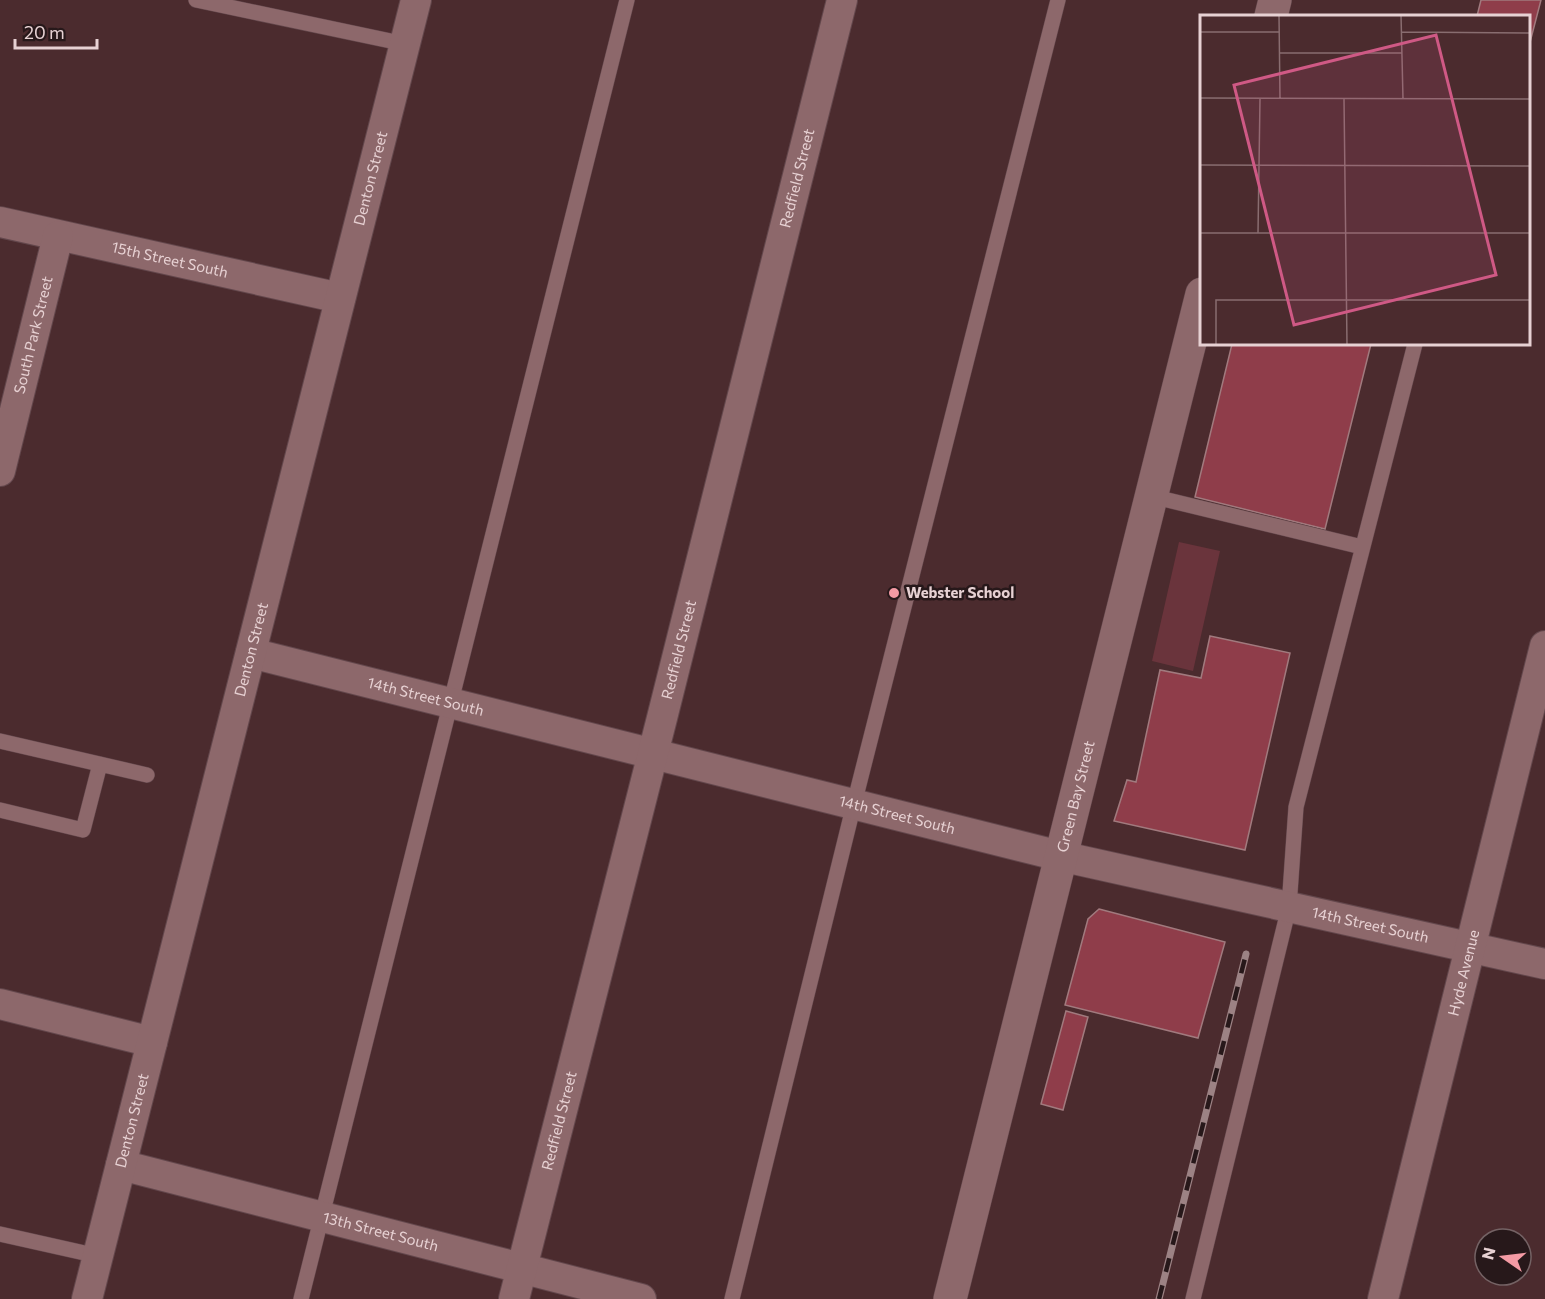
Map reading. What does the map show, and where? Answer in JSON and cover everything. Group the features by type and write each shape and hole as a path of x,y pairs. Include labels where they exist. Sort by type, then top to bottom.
{"street":[{"name":"Denton Street","path":"87,1299 416,0"},
{"name":"Redfield Street","path":"514,1299 842,0"},
{"path":"1271,15 1275,0"},
{"name":"15th Street South","path":"0,222 340,298"},
{"name":"South Park Street","path":"0,471 58,236"},
{"name":"Green Bay Street","path":"950,1299 1200,302"},
{"name":"Hyde Avenue","path":"1383,1299 1545,646"},
{"name":"14th Street South","path":"251,653 1060,856 1545,964"},
{"path":"0,1004 152,1042"},
{"name":"13th Street South","path":"121,1165 641,1299"}],"lane":[{"path":"196,0 405,44"},
{"path":"301,1299 627,0"},
{"path":"732,1299 854,804 1058,0"},
{"path":"1193,1299 1289,907 1296,807 1415,345"},
{"path":"1151,496 1362,547"},
{"path":"0,741 147,775"},
{"path":"0,810 84,830 100,764"},
{"path":"0,1234 98,1256"}],"shaded area":[{"path":"1179,542 1220,551 1193,671 1152,661"}],"building":[{"path":"1481,0 1541,0 1530,42 1530,15 1477,15"},
{"path":"1232,345 1371,345 1325,529 1195,497"},
{"path":"1210,636 1290,653 1245,850 1114,821 1127,780 1136,782 1160,670 1201,678"},
{"path":"1099,909 1225,942 1198,1038 1065,1005 1088,919"},
{"path":"1066,1011 1088,1017 1063,1110 1041,1104"}],"railway":[{"path":"1159,1299 1246,954"}],"place":[{"name":"Webster School","path":"894,593"}]}
